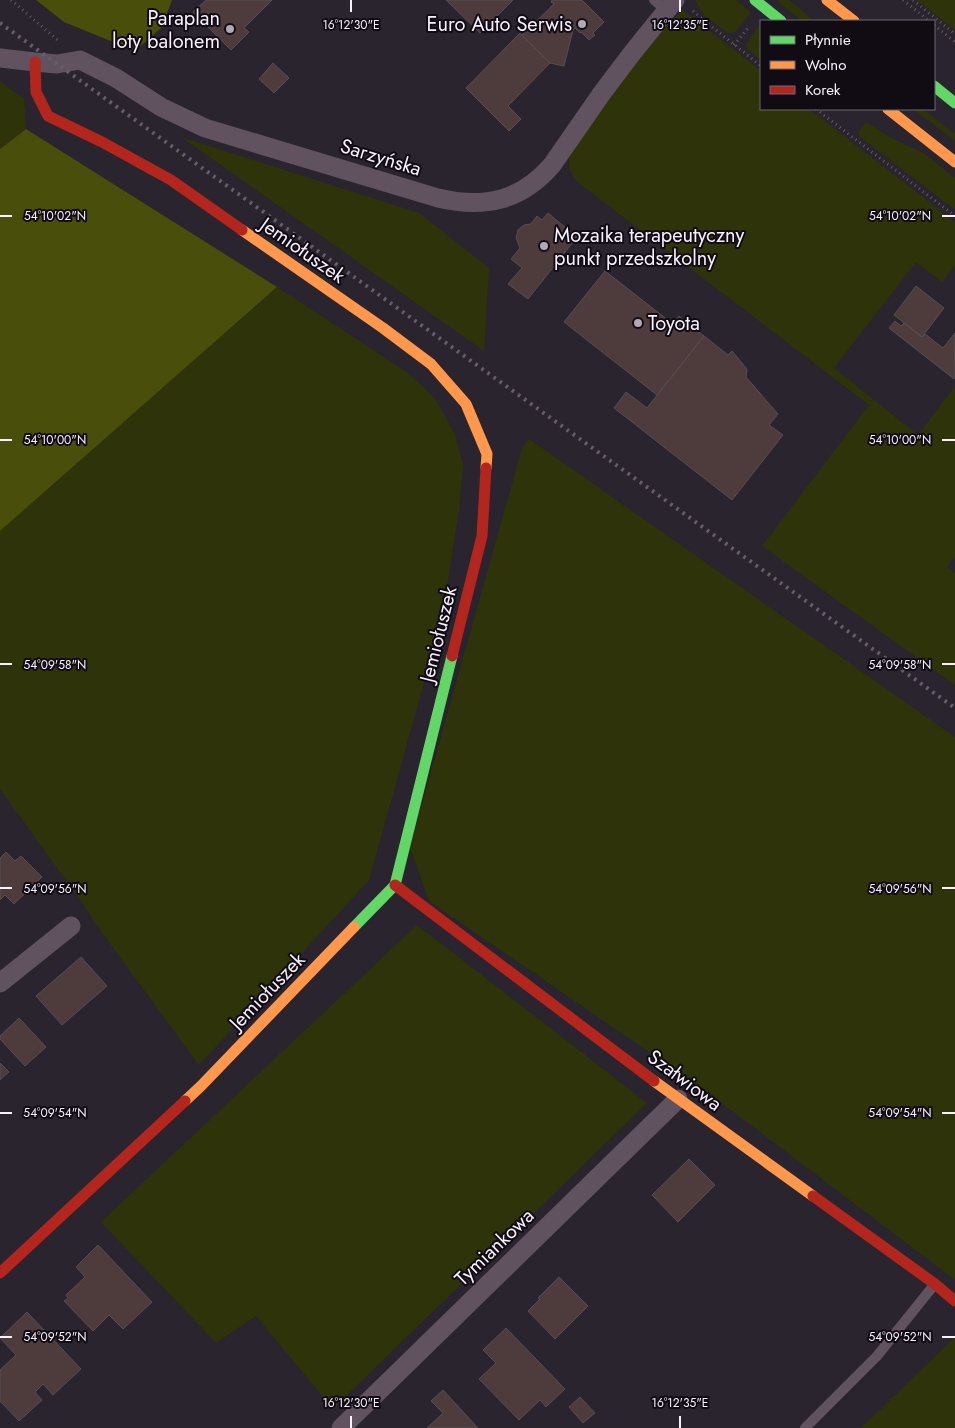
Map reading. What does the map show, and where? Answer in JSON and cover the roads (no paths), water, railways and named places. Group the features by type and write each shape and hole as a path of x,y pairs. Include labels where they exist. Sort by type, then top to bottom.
{"street":[{"path":"755,0 780,20"},
{"path":"828,0 853,20"},
{"name":"Sarzyńska","path":"34,62 57,64 80,60 116,78 161,107 205,128 438,198 454,202 487,202 516,194 536,182 544,174 622,65 671,4"},
{"path":"0,58 34,62"},
{"name":"Jemiołuszek","path":"0,1273 201,1086 395,885 482,536 487,454 466,404 431,364 383,328 172,180 102,142 48,116 36,92 34,62"},
{"path":"935,87 955,103"},
{"path":"889,110 955,162"},
{"name":"Szałwiowa","path":"395,885 678,1099 935,1284 955,1301"},
{"path":"0,983 71,926"},
{"name":"Tymiankowa","path":"341,1428 678,1099"}],"lane":[{"path":"805,1428 877,1356 935,1284"}],"railway":[{"path":"0,23 955,708"}],"place":[{"name":"Euro Auto Serwis","path":"582,24"},
{"name":"Paraplan loty balonem","path":"230,29"},
{"name":"Mozaika terapeutyczny punkt przedszkolny","path":"544,246"},
{"name":"Toyota","path":"638,323"}]}
